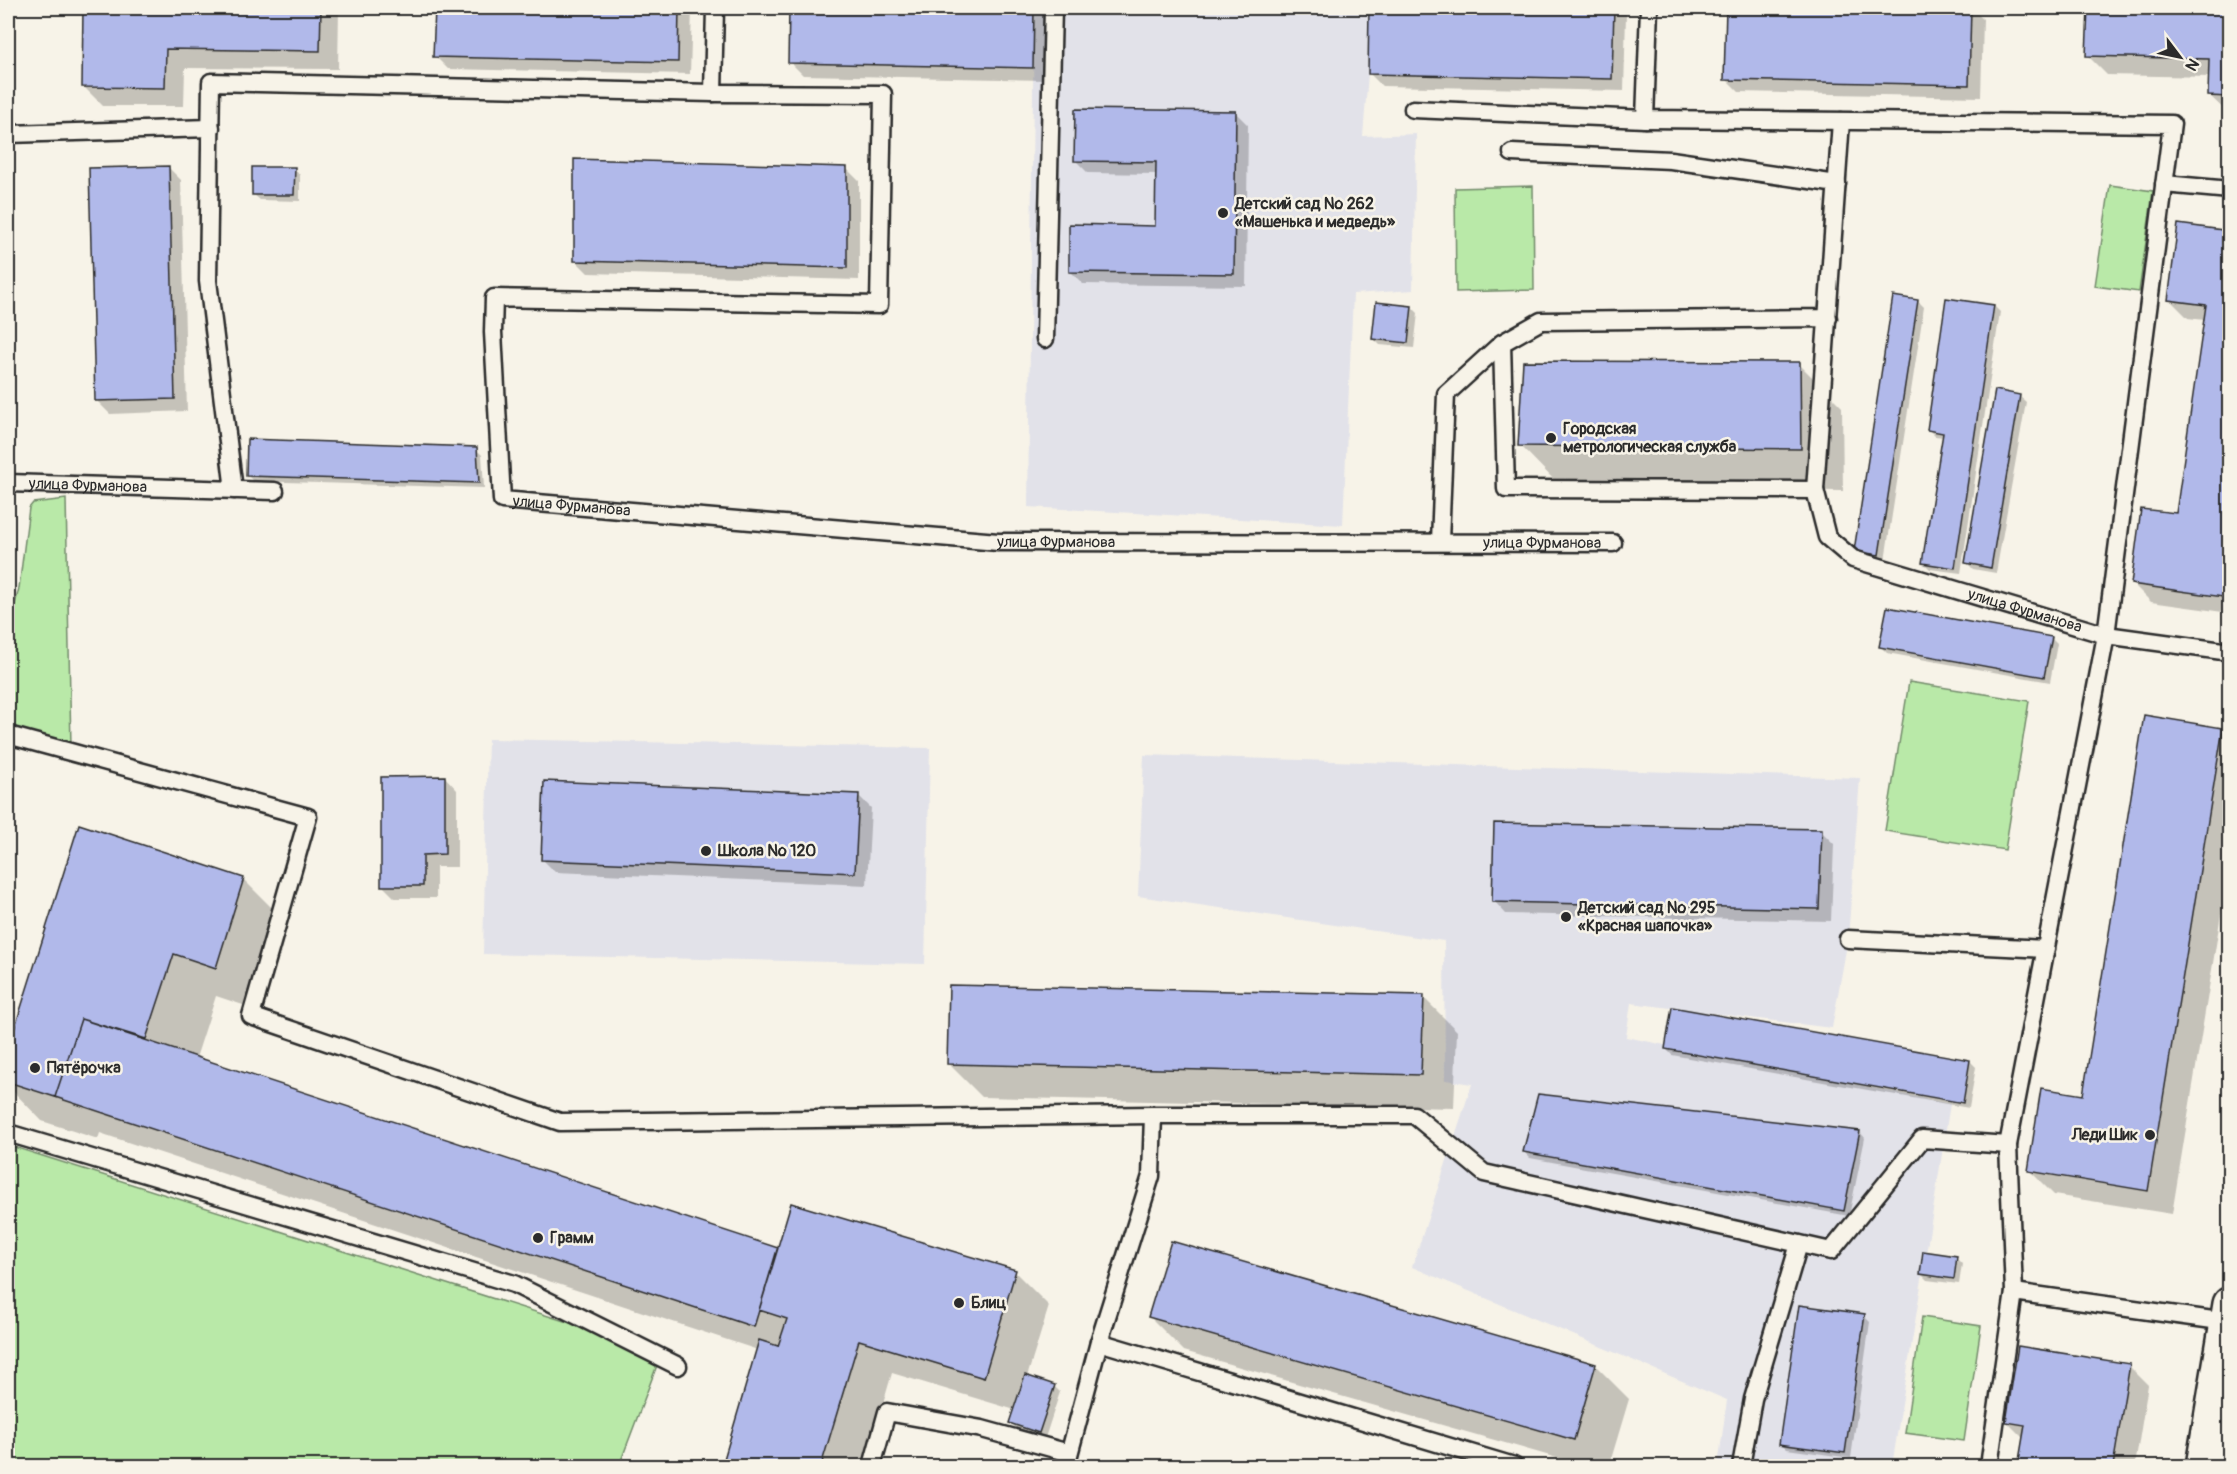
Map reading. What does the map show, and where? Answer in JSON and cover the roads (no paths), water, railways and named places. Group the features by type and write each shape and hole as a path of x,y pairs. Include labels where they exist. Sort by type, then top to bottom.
{"main road":[{"path":"2203,1467 2228,1313"}],"lane":[{"path":"234,490 208,281 212,82 713,93 715,8"},
{"path":"1045,339 1053,8"},
{"path":"1645,119 1649,8"},
{"name":"улица Фурманова","path":"713,93 883,94 879,305 494,298 502,500 998,542 1613,543"},
{"path":"1413,109 1645,119 2172,124 2106,635 2008,1145 2014,1292 1989,1467"},
{"name":"улица Фурманова","path":"1841,120 1815,490 1827,537 1853,559 2106,635 2229,652"},
{"path":"8,134 211,128"},
{"path":"1512,153 1671,160 1837,184"},
{"path":"2164,184 2229,190"},
{"path":"1440,541 1446,394 1502,344 1541,321 1828,318"},
{"path":"1502,344 1506,489 1815,490"},
{"name":"улица Фурманова","path":"8,483 275,491"},
{"path":"8,735 308,817 251,1016 560,1122 1153,1115 1414,1115 1484,1173 1831,1251 1922,1139 2008,1145"},
{"path":"1848,939 2046,949"},
{"path":"872,1467 887,1412 982,1429 1068,1460 1099,1342 1151,1176 1153,1115"},
{"path":"8,1133 514,1284 678,1366"},
{"path":"1741,1467 1753,1399 1799,1244"},
{"path":"2014,1292 2228,1313"},
{"path":"1099,1342 1514,1467"}],"place":[{"name":"Детский сад № 262 «Машенька и медведь»","path":"1223,213"},
{"name":"Городская метрологическая служба","path":"1551,438"},
{"name":"Школа № 120","path":"706,851"},
{"name":"Детский сад № 295 «Красная шапочка»","path":"1566,917"},
{"name":"Пятёрочка","path":"35,1068"},
{"name":"Леди Шик","path":"2150,1135"},
{"name":"Грамм","path":"538,1238"},
{"name":"Блиц","path":"959,1303"}]}
